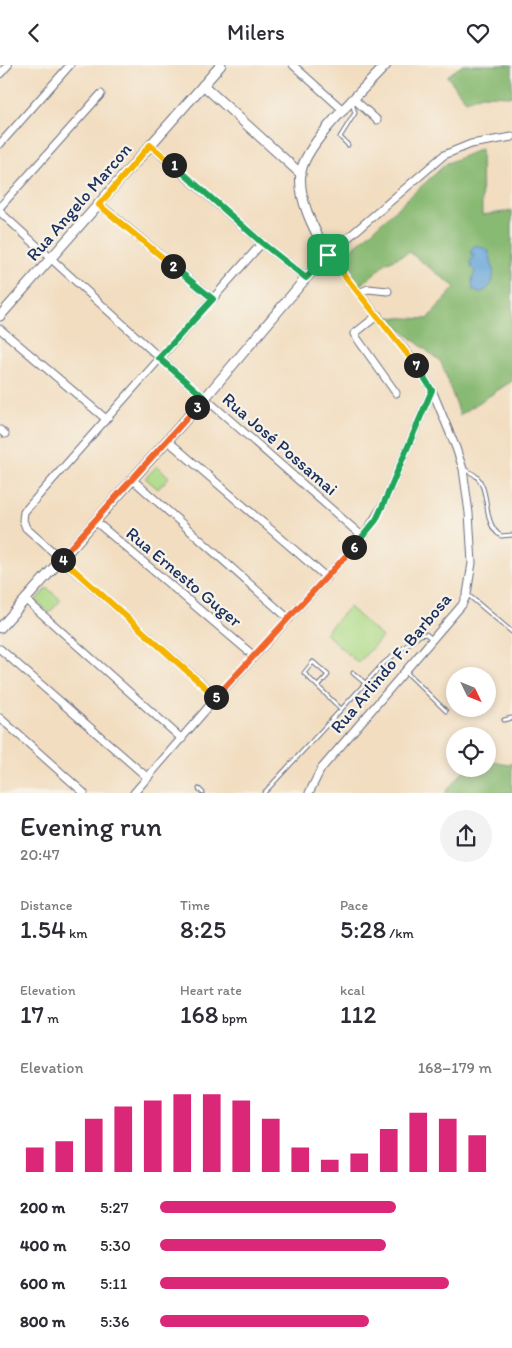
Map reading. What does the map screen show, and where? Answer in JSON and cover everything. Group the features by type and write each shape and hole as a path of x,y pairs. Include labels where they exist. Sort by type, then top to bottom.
{"street":[{"path":"0,74 8,65"},
{"path":"0,144 70,65"},
{"name":"Rua Angelo Marcon","path":"0,316 221,65"},
{"path":"294,65 344,111"},
{"path":"328,255 312,225 303,193 301,174 312,148 386,65"},
{"path":"203,85 301,174"},
{"path":"0,207 101,94"},
{"path":"353,101 377,120"},
{"path":"0,628 205,398 306,278 328,255 444,155 471,144 512,137"},
{"path":"150,145 262,243 306,278"},
{"path":"99,205 213,299"},
{"name":"Rua José Possamai","path":"0,212 159,358 363,537"},
{"path":"217,697 26,528 23,520 24,512 262,243"},
{"name":"Rua Arlindo F. Barbosa","path":"309,793 321,769 462,605 467,593 472,563 470,513 463,469 432,390 413,360 328,255"},
{"path":"359,293 368,289 388,291"},
{"path":"378,315 354,334 396,393"},
{"path":"0,329 106,419"},
{"path":"134,793 217,697 363,537 383,505 432,390"},
{"path":"167,439 327,578"},
{"path":"132,479 289,619"},
{"name":"Rua Ernesto Guger","path":"95,521 254,656"},
{"path":"25,599 182,739"},
{"path":"0,649 148,778"},
{"path":"0,718 84,793"}],"lane":[{"path":"348,145 340,137 354,113 353,101"},
{"path":"463,469 475,475 481,484 494,530 501,536 512,535"},
{"path":"467,593 512,632"},
{"path":"264,793 384,663 420,635 426,634 432,639"},
{"path":"318,686 328,675 314,662 304,673 341,709"},
{"path":"405,671 446,711"},
{"path":"353,673 365,683"},
{"path":"504,720 512,718"},
{"path":"198,789 203,793"}],"green space":[{"path":"463,65 512,65 512,96 482,95 466,101 447,76"},
{"path":"481,149 482,215 512,211 512,381 460,415 441,362 385,317 428,319 455,287 409,252 386,263 360,286 341,259 447,163"},
{"path":"157,466 169,477 158,489 145,478"},
{"path":"47,588 61,600 49,613 36,600"},
{"path":"349,607 382,637 358,663 325,633"},
{"path":"496,763 509,765 512,763 512,793 445,793 458,777 496,777"}],"water":[{"path":"476,245 488,250 493,269 493,280 486,290 480,293 473,290 472,280 475,271 470,262 474,255 470,255 471,250"}],"route":[{"path":"150,145 262,243 306,278 328,255 413,360 432,390 376,520 327,578 217,697 61,558 205,398 159,358 213,299 99,205 150,145"}]}
